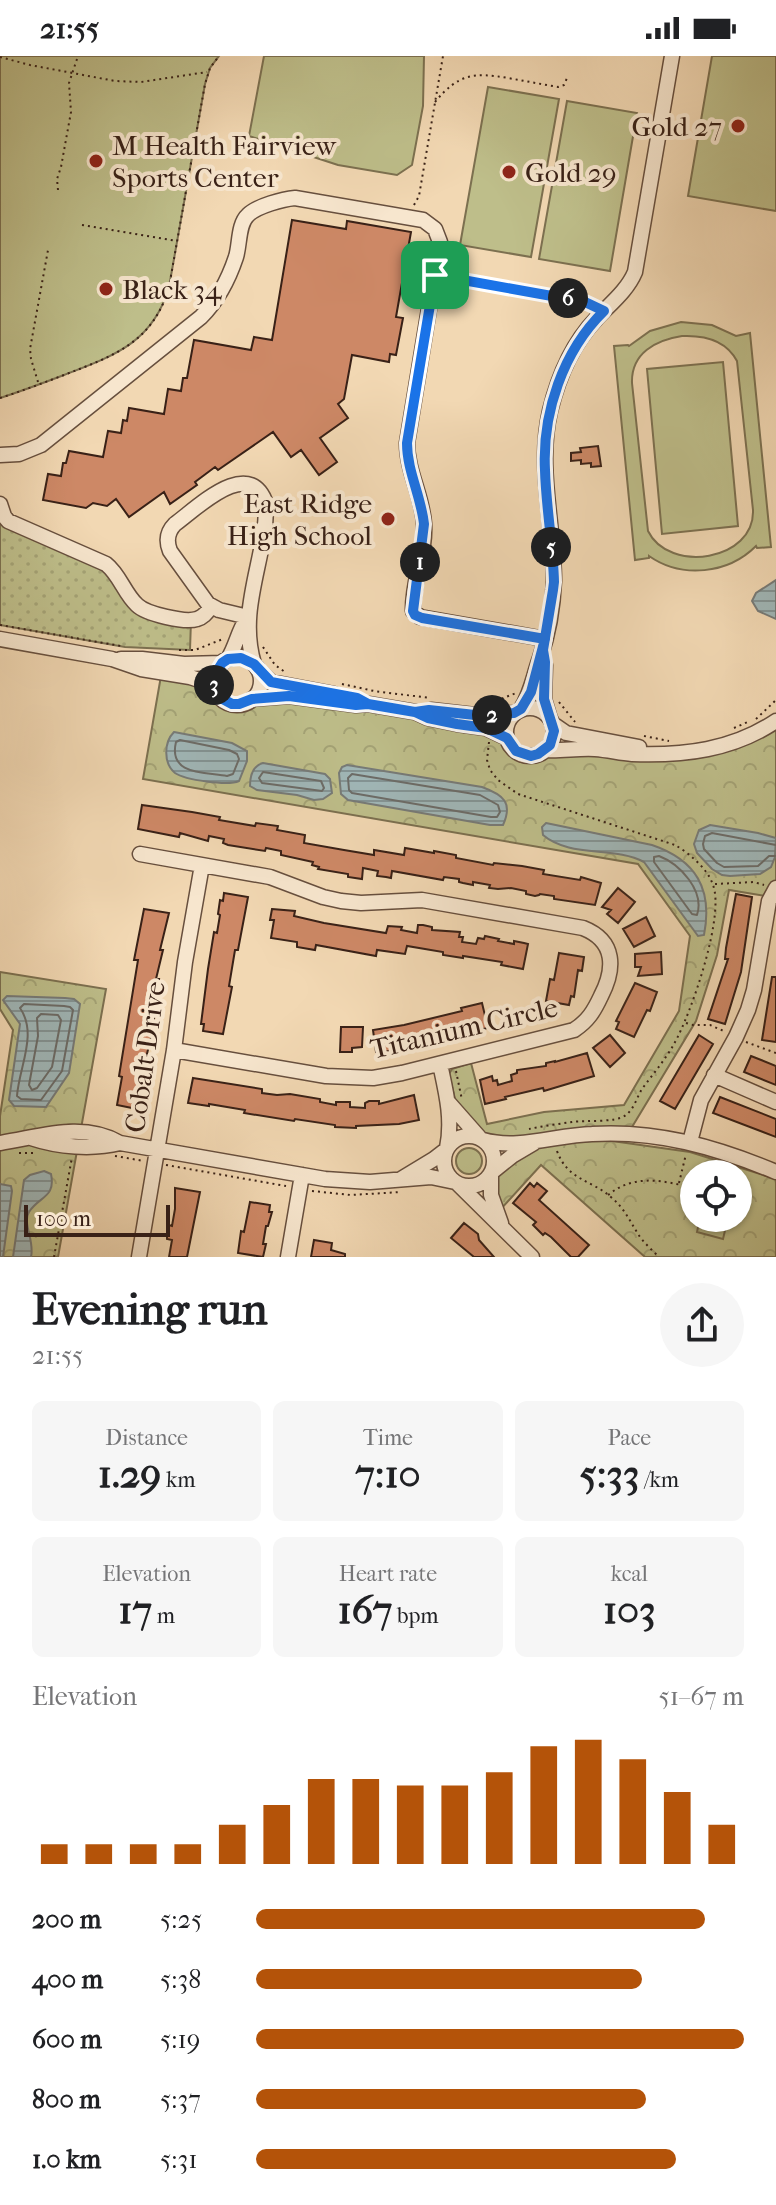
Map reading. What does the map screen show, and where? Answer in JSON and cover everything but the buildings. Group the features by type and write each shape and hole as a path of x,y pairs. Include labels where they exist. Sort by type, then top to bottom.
{"street":[{"path":"507,738 507,725 531,692 544,644 554,582 544,467 545,438 553,401 577,345 628,285 635,272 672,56"},
{"path":"0,455 25,452 47,441 201,317 213,303 231,270 244,221 252,212 295,198 426,221 437,233 439,247 407,443 408,460 424,524 413,611 422,618 544,644"},
{"path":"248,617 211,607 201,597 170,551 168,535 175,524 232,484 246,484 261,493 267,508 248,617 250,646 260,686 252,699"},
{"path":"0,504 8,521 106,564 142,610 192,620 202,617 211,607"},
{"path":"215,691 214,676 235,647 248,617"},
{"path":"0,639 190,677 205,682 219,697 232,704 289,696 415,712 442,721 486,728 507,738 516,751 531,756 545,750 581,749 630,754 670,748"},
{"path":"544,644 544,699 553,738 545,750"},
{"path":"112,659 184,664 241,658 271,682 357,698 368,704"},
{"path":"415,712 429,710 475,715 536,709 544,712 551,722 566,733 690,753 742,740 776,721"},
{"name":"Titanium Circle","path":"140,854 270,877 336,900 361,903 430,901 583,928 601,941 610,956 610,976 594,1011 582,1025 566,1034 392,1075 346,1078 174,1050"},
{"name":"Cobalt Drive","path":"139,1257 202,865"},
{"path":"685,1147 698,1106 748,1010 771,887"},
{"path":"440,1064 449,1103 450,1134 444,1168 532,1257"},
{"path":"714,1075 776,1102"},
{"path":"449,1103 493,1154 491,1196 502,1227"},
{"path":"0,1143 73,1131 105,1135 120,1143 302,1175 358,1182 433,1177 466,1186 485,1180 512,1156 536,1142"},
{"path":"401,1179 463,1136 503,1144 622,1133 685,1147 726,1152 776,1172"},
{"path":"288,1257 302,1175"}],"path":[{"path":"58,190 57,179 71,112 69,83 78,56"},
{"path":"0,398 116,355 141,336 156,318 167,297 209,72 219,56"},
{"path":"408,217 419,196 443,56"},
{"path":"0,57 115,81 141,82 209,72"},
{"path":"435,103 449,87 473,75 558,87 564,85 567,78"},
{"path":"82,225 178,241"},
{"path":"38,384 30,349 48,250"},
{"path":"435,275 585,302 599,316"},
{"path":"0,625 125,647"},
{"path":"170,650 195,650 227,638"},
{"path":"259,643 278,668 289,673"},
{"path":"334,682 431,698"},
{"path":"490,703 522,692"},
{"path":"554,697 576,722"},
{"path":"728,731 756,719 776,700"},
{"path":"645,736 670,748"},
{"path":"713,884 755,882 771,887"},
{"path":"685,1023 711,1026 730,1034"},
{"path":"742,1039 776,1053"},
{"path":"608,1195 619,1187 645,1179 679,1184 685,1147"},
{"path":"552,1152 559,1150 562,1162 570,1172 608,1195 659,1257"},
{"path":"54,1257 72,1154"}],"green space":[{"name":"M Health Fairview Sports Center","path":"0,56 219,56 210,68 205,84 169,287 153,322 115,354 0,398"},
{"path":"264,56 424,56 423,106 412,165 397,175 338,165 249,136"},
{"name":"Gold 27","path":"712,56 776,56 776,211 688,196"},
{"name":"Gold 29","path":"488,87 559,99 531,257 460,245"},
{"path":"567,101 637,113 610,271 539,259"},
{"path":"681,322 712,325 736,336 750,333 771,547 756,546 732,563 704,570 676,568 649,556 635,560 614,346 629,346 650,331","holes":["691,336 721,344 737,361 753,510 750,527 740,541 709,556 691,557 659,545 648,531 632,383 636,364 647,350 663,341"]},
{"path":"723,362 738,526 662,534 647,369"},
{"path":"0,504 4,516 106,564 133,600 191,620 190,650 125,647 0,625"},
{"path":"161,676 189,680 211,693 219,703 232,708 272,701 358,708 481,731 503,743 513,753 526,758 560,753 693,759 738,747 776,727 776,882 765,896 729,890 717,955 696,1021 632,1127 586,1128 510,1139 485,1136 461,1112 449,1074 452,1069 471,1063 487,1124 544,1112 624,1105 679,1011 690,936 638,864 143,779"},
{"path":"0,972 106,989 58,1257 0,1257 0,1116 13,1030 0,1009"},
{"path":"605,1140 690,1152 715,1160 680,1160 680,1232 752,1232 752,1171 776,1179 776,1257 645,1257 541,1165 500,1210 496,1202 497,1174 536,1148"},
{"path":"469,1148 478,1152 482,1161 478,1170 469,1174 460,1170 456,1161 460,1152"},
{"path":"697,1232 725,1232 723,1239"}],"water":[{"path":"776,580 776,619 758,611 752,601 756,593"},
{"path":"174,732 232,743 247,751 247,761 239,781 207,782 175,773 168,764 166,752"},
{"path":"263,763 325,774 330,779 332,793 314,800 257,790 250,786 251,775 256,766"},
{"path":"347,765 482,787 501,797 507,805 506,817 503,825 490,825 348,800 341,794 339,773"},
{"path":"546,823 652,845 680,859 698,878 703,890 706,904 704,935 698,936 644,862 619,854 566,847 543,835 542,827"},
{"path":"710,825 776,838 771,867 760,874 730,876 712,869 697,853 694,844 699,830"},
{"path":"7,996 65,998 74,999 80,1004 69,1073 46,1107 14,1106 9,1100 20,1024 3,1000"},
{"path":"44,1171 51,1174 51,1188 27,1216 31,1257 13,1257 24,1180"},
{"path":"0,1184 11,1186 12,1191 3,1257 0,1257"}],"place":[{"name":"Gold 27","path":"738,126"},
{"name":"M Health Fairview Sports Center","path":"96,161"},
{"name":"Gold 29","path":"509,172"},
{"name":"Black 34","path":"106,289"},
{"name":"East Ridge High School","path":"388,519"}],"route":[{"path":"435,275 407,443 408,460 424,524 413,611 422,618 545,639 543,650 529,696 521,709 514,713 475,715 429,710 415,712 289,696 232,704 219,697 213,684 216,669 222,663 236,657 247,659 271,682 357,698 368,704 415,712 428,718 486,728 507,738 516,751 531,756 550,745 554,731 544,694 543,650 553,590 554,582 544,467 548,420 569,359 604,311 585,302 435,275"}]}
